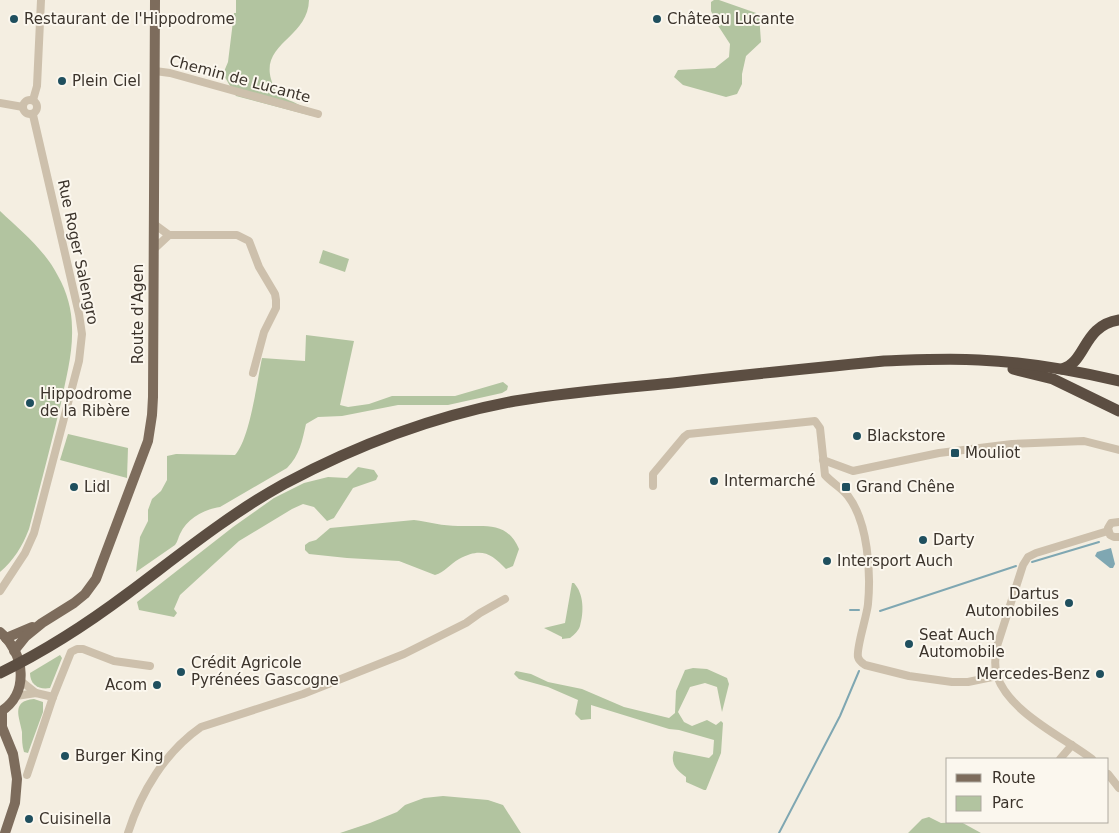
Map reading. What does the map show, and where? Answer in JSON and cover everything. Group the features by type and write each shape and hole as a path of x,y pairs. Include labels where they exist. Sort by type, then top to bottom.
{"highway":[{"path":"1062,369 1073,364 1094,332 1105,324 1119,320"},
{"path":"932,359 941,363 983,365 1033,373 1062,383 1119,411"},
{"path":"0,673 28,659 81,627 214,529 260,498 348,452 408,429 483,408 550,396 856,364 932,359 1030,364 1119,381"}],"main road":[{"name":"Route d'Agen","path":"14,651 26,636 42,623 74,603 90,589 96,579 148,441 153,398 155,0"},
{"name":"Route d'Agen","path":"3,635 42,623"},
{"path":"3,635 14,651 20,669 21,681 11,704 1,712 1,727 13,754 17,779 15,803 5,833"}],"street":[{"path":"33,100 36,86 41,0"},
{"name":"Chemin de Lucante","path":"155,71 170,73 318,114"},
{"path":"33,100 38,108 36,112 33,115 26,114 23,107 26,101 33,100"},
{"path":"0,103 23,107"},
{"name":"Rue Roger Salengro","path":"1,589 25,553 32,538 79,361 81,346 79,314 33,115"},
{"path":"154,224 170,236 237,235 249,240 259,267 275,294 276,300 276,308 262,340 253,373"},
{"path":"154,249 170,236"},
{"path":"653,486 653,474 684,437 694,432 815,421 820,428 825,475 847,494 853,502 868,548 868,607 858,654 862,663 909,676 952,682 968,682 998,676"},
{"path":"823,460 853,471 939,452 1012,444 1084,441 1119,450"},
{"path":"1108,531 1111,523 1119,522"},
{"path":"1091,758 1042,726 1023,710 1004,688 995,664 997,646 1023,565 1027,559 1036,553 1108,531"},
{"path":"1108,531 1112,536 1119,538"},
{"path":"128,833 137,806 150,783 188,737 201,727 303,694 404,654 466,623 505,599"},
{"path":"27,775 69,655 74,650 83,649 124,663 150,666"},
{"path":"21,681 36,693 53,698"},
{"path":"16,696 36,693"},
{"path":"1061,758 1072,745"},
{"path":"1109,775 1119,788"}],"green space":[{"path":"236,0 309,0 307,13 294,32 278,48 270,67 274,89 285,98 301,106 312,116 236,96 223,74 228,62 234,13 236,13"},
{"path":"714,0 759,14 761,42 746,56 742,84 737,94 726,97 683,85 674,77 678,70 715,68 729,57 730,44 711,11 711,2"},
{"name":"Hippodrome de la Ribère","path":"0,211 32,241 53,267 68,301 72,321 72,337 69,366 61,403 29,529 17,553 0,572"},
{"path":"323,250 349,259 345,272 319,263"},
{"path":"306,335 354,341 340,405 348,407 369,404 392,396 455,396 503,382 508,386 507,390 502,393 448,405 398,405 342,416 318,417 306,424 298,453 287,468 220,507 197,515 183,528 175,545 136,572 140,537 148,521 148,510 152,499 161,491 167,480 167,456 176,454 235,455 245,436 249,423 262,358 305,361"},
{"path":"68,434 128,448 127,478 60,460"},
{"path":"358,467 374,470 378,476 376,480 353,488 334,518 327,521 314,507 303,504 292,509 239,541 180,595 174,609 177,613 174,617 139,610 137,602 233,527 274,498 304,483 328,477 347,478"},
{"path":"414,520 447,525 485,526 501,529 508,533 519,549 513,566 506,569 490,556 474,553 459,559 435,575 399,561 309,554 305,550 305,545 316,540 330,528"},
{"path":"572,583 580,592 581,621 579,629 570,638 562,639 562,637 544,628 565,623"},
{"path":"60,655 62,658 50,688 42,688 33,684 30,673"},
{"path":"693,668 707,669 727,678 729,684 722,712 717,687 705,683 690,687 678,712 684,722 692,726 707,720 716,725 721,721 723,723 721,753 706,790 686,782 686,777 679,772 673,763 673,755 674,751 709,758 713,754 714,740 669,729 591,705 591,719 581,720 575,714 578,700 548,687 519,679 514,674 516,671 531,674 548,682 582,689 624,707 669,718 675,713 676,691 685,670"},
{"path":"34,699 43,702 43,712 28,753 23,750 18,711 22,703"},
{"path":"443,796 488,800 503,805 521,833 340,833 397,812 405,805 424,798"},
{"path":"929,817 941,823 963,823 981,833 908,833 922,819"}],"water":[{"path":"1111,548 1115,564 1113,568 1110,568 1095,556 1097,552"}],"waterway":[{"path":"1032,562 1099,542"},
{"path":"880,611 1016,566"},
{"path":"850,610 859,610"},
{"path":"779,833 840,716 859,671"}],"place":[{"name":"Restaurant de l'Hippodrome","path":"14,19"},
{"name":"Château Lucante","path":"657,19"},
{"name":"Plein Ciel","path":"62,81"},
{"name":"Hippodrome de la Ribère","path":"30,403"},
{"name":"Blackstore","path":"857,436"},
{"name":"Mouliot","path":"955,453"},
{"name":"Intermarché","path":"714,481"},
{"name":"Lidl","path":"74,487"},
{"name":"Grand Chêne","path":"846,487"},
{"name":"Darty","path":"923,540"},
{"name":"Intersport Auch","path":"827,561"},
{"name":"Dartus Automobiles","path":"1069,603"},
{"name":"Seat Auch Automobile","path":"909,644"},
{"name":"Crédit Agricole Pyrénées Gascogne","path":"181,672"},
{"name":"Mercedes-Benz","path":"1100,674"},
{"name":"Acom","path":"157,685"},
{"name":"Burger King","path":"65,756"},
{"name":"Cuisinella","path":"29,819"}]}
